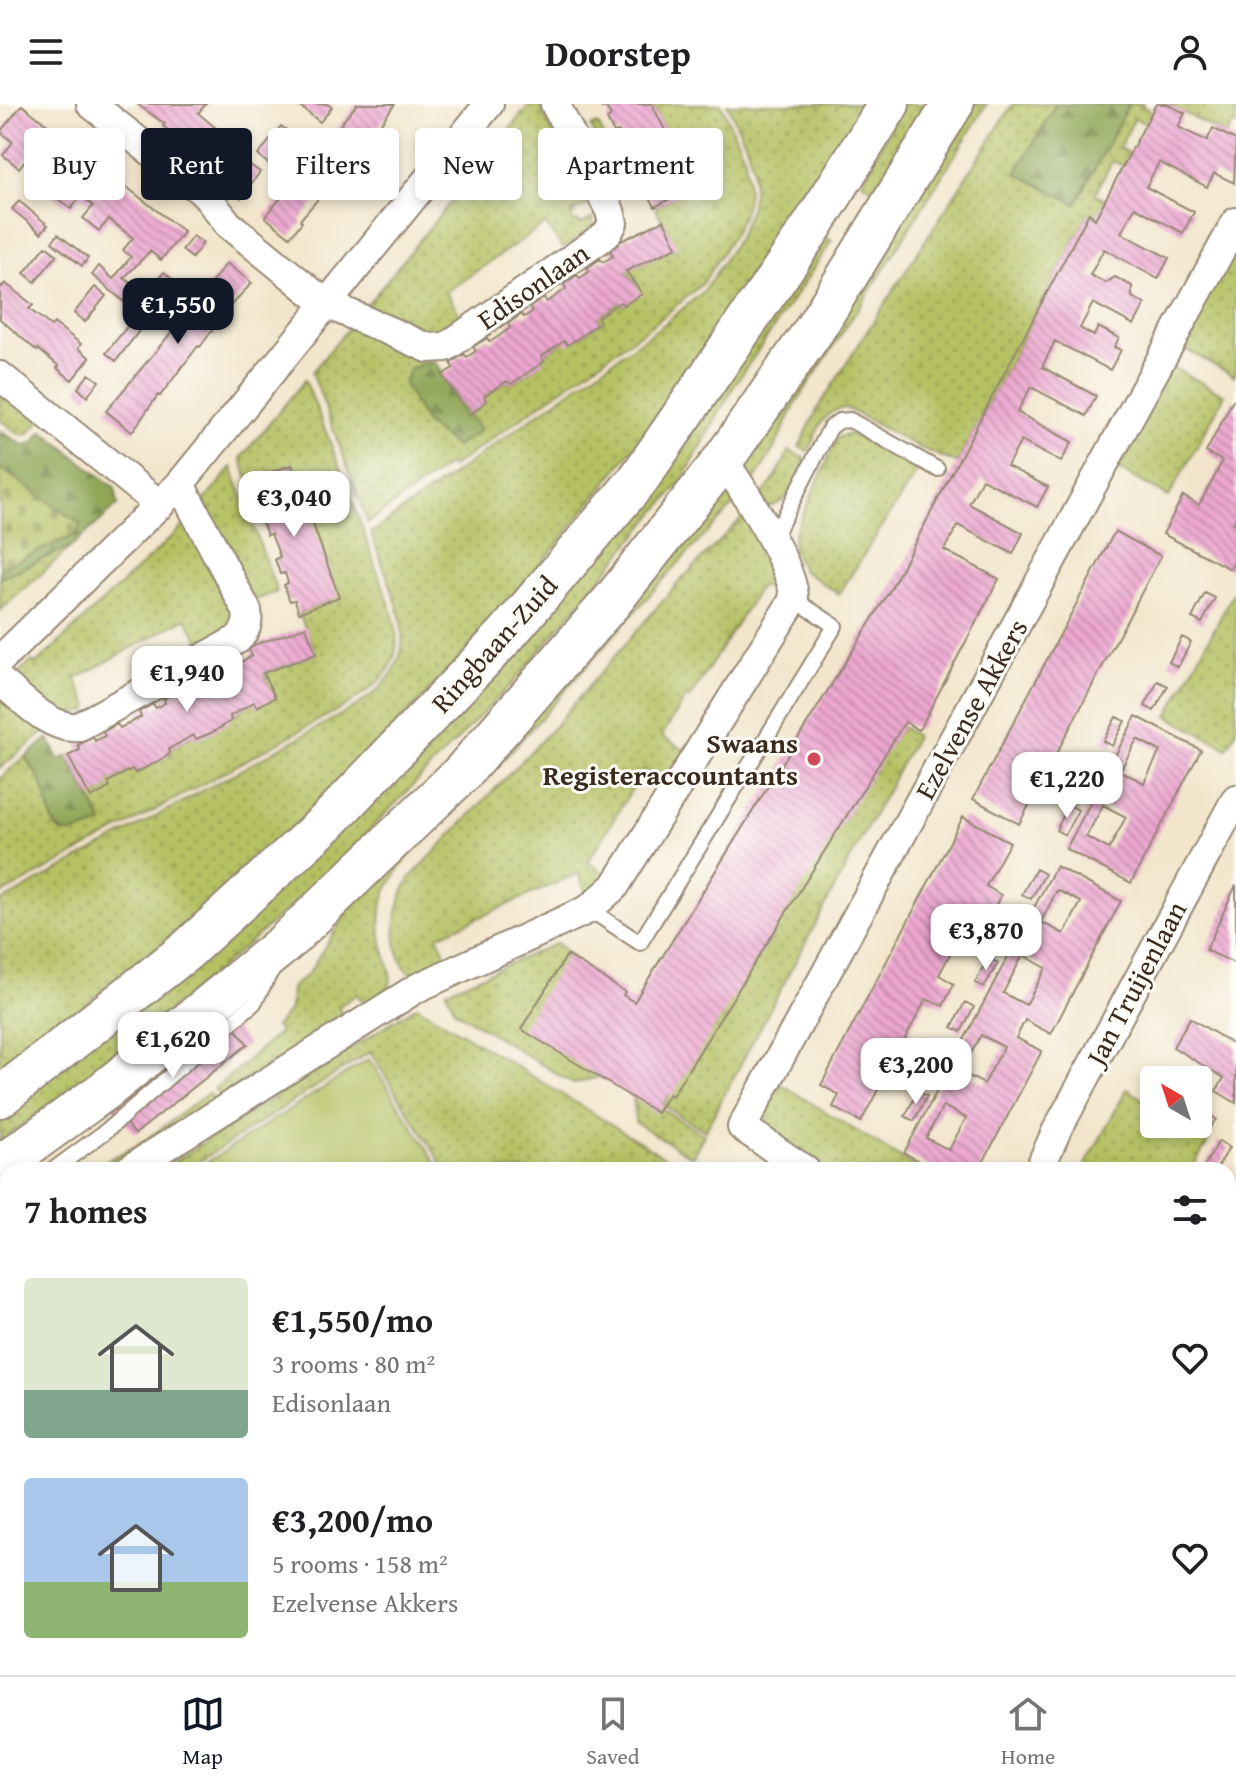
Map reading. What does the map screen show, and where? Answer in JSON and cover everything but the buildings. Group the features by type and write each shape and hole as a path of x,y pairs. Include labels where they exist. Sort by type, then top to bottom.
{"main road":[{"name":"Ringbaan-Zuid","path":"0,1097 186,951 328,821 506,635 638,480 811,228 889,104"},
{"path":"6,1162 108,1088 285,943 462,773 613,600 723,460 814,330 953,104"},
{"path":"811,228 849,198 858,199 864,247"}],"street":[{"name":"Edisonlaan","path":"91,104 205,194 228,224 325,303 428,348 446,347 607,234 613,223 610,211 555,104"},
{"path":"0,660 180,484 489,104"},
{"name":"Ezelvense Akkers","path":"793,1162 742,1127 1236,222"},
{"path":"0,376 160,505"},
{"path":"141,1162 417,988 589,909 615,886 794,599 794,589 772,541 751,501 723,460"},
{"path":"0,681 54,723 69,728 78,727 238,639 245,632 247,611 180,484"},
{"name":"Jan Truijenlaan","path":"1043,1162 1071,1104 1236,799"}],"lane":[{"path":"772,541 830,428 839,421 850,420 937,469"},
{"path":"589,909 640,943 835,626 794,599"},
{"path":"64,1162 106,1131 254,1003 285,943"}],"green space":[{"path":"530,104 539,104 550,128 538,128 538,200 587,200 589,204 574,211 575,214 571,216 574,222 580,224 594,218 592,228 563,248 545,224 446,292 459,313 457,323 441,334 429,336 366,306 452,200 522,200 522,128 511,128"},
{"path":"652,104 721,104 745,158 748,193 744,212 703,283 659,320 368,523 312,372 350,326 412,358 435,362 410,368 417,406 433,429 456,446 480,430 469,415 486,402 484,396 507,381 511,384 543,362 541,357 564,341 582,336 600,322 598,317 620,302 624,305 637,296 636,284 626,271 676,247 655,207 668,200 723,200 723,128 664,128"},
{"path":"727,104 865,104 816,185 804,187 786,215 787,232 653,422 582,514 450,669 329,792 202,909 0,1071 0,902 348,711 375,692 392,672 401,653 402,632 391,586 371,533 663,325 704,291 738,238 753,194 753,168 746,144"},
{"path":"903,104 930,104 908,142 899,138 896,144 904,149 876,191 862,182"},
{"path":"969,104 987,104 796,403 775,447 749,489 743,475 746,449"},
{"path":"1013,104 1056,104 1017,173 1075,204 1129,104 1143,104 1153,112 1146,124 1135,118 1119,148 1130,154 1124,166 1112,161 1095,194 1106,200 1095,219 1089,213 957,463 918,447 846,408 831,412 826,417 809,451 799,447 818,408"},
{"path":"1056,104 1129,104 1076,204 1016,173"},
{"path":"1167,104 1235,104 1236,126 1233,124 1226,135"},
{"path":"824,236 832,241 734,386 682,481 515,680 323,878 204,982 76,1086 0,1141 0,1114 313,855"},
{"path":"1236,245 1236,372 1234,376 1179,346"},
{"path":"435,362 480,430 456,447 426,424 404,384 410,368"},
{"path":"1170,366 1225,395 1169,497 1114,467"},
{"path":"305,380 391,609 397,643 388,671 345,706 0,895 0,778 25,757 41,780 57,828 72,832 102,823 91,798 108,782 132,769 136,773 170,754 169,749 193,735 197,739 254,702 258,707 275,696 263,673 316,654 299,613 332,600 293,466 248,479 241,458"},
{"path":"0,390 40,421 27,435 20,434 0,420"},
{"path":"0,431 25,446 33,443 43,431 115,488 118,505 72,546 0,578 0,568 77,534 80,524 0,468"},
{"path":"850,434 912,467 916,473 839,594 802,570 792,549 794,534 838,437"},
{"path":"789,451 806,459 788,495 783,501 768,507 758,500 776,477"},
{"path":"232,467 277,592 252,601 204,501"},
{"path":"0,468 80,524 77,534 0,568"},
{"path":"725,479 737,502 501,762 424,839 398,872 385,895 381,917 381,940 390,972 389,988 364,1004 357,994 338,1007 344,1017 220,1096 214,1089 280,1032 275,1027 290,1009 291,988 308,974 365,883"},
{"path":"747,513 775,570 782,597 761,585 690,698 686,697 662,736 686,751 666,782 644,769 588,862 609,876 587,895 578,873 438,936 446,956 416,973 408,972 398,950 396,924 401,899 411,877 551,730 679,582"},
{"path":"192,518 236,607 234,627 201,644 186,618 75,679 89,705 87,711 64,715 13,679 32,661 36,664"},
{"path":"72,546 0,611 0,578"},
{"path":"1236,588 1236,732 1227,748 1168,716"},
{"path":"0,694 45,732 0,768"},
{"path":"900,726 916,736 705,1131 663,1105"},
{"path":"48,738 60,760 68,756 103,823 72,833 57,828 41,780 26,757"},
{"path":"557,943 580,965 607,1075 573,1084 459,1013 446,991"},
{"path":"417,1006 673,1162 441,1162 370,1052 198,1162 173,1162"},
{"path":"369,1059 436,1162 208,1162"},
{"path":"779,1083 907,1162 807,1162 768,1130 766,1111"},
{"path":"1127,1089 1140,1097 1140,1138 1209,1140 1196,1162 1087,1162"},
{"path":"633,1091 704,1135 692,1157 635,1122"},
{"path":"208,1093 214,1100 124,1162 103,1162 140,1144"}],"place":[{"name":"Swaans Registeraccountants","path":"814,759"}]}
